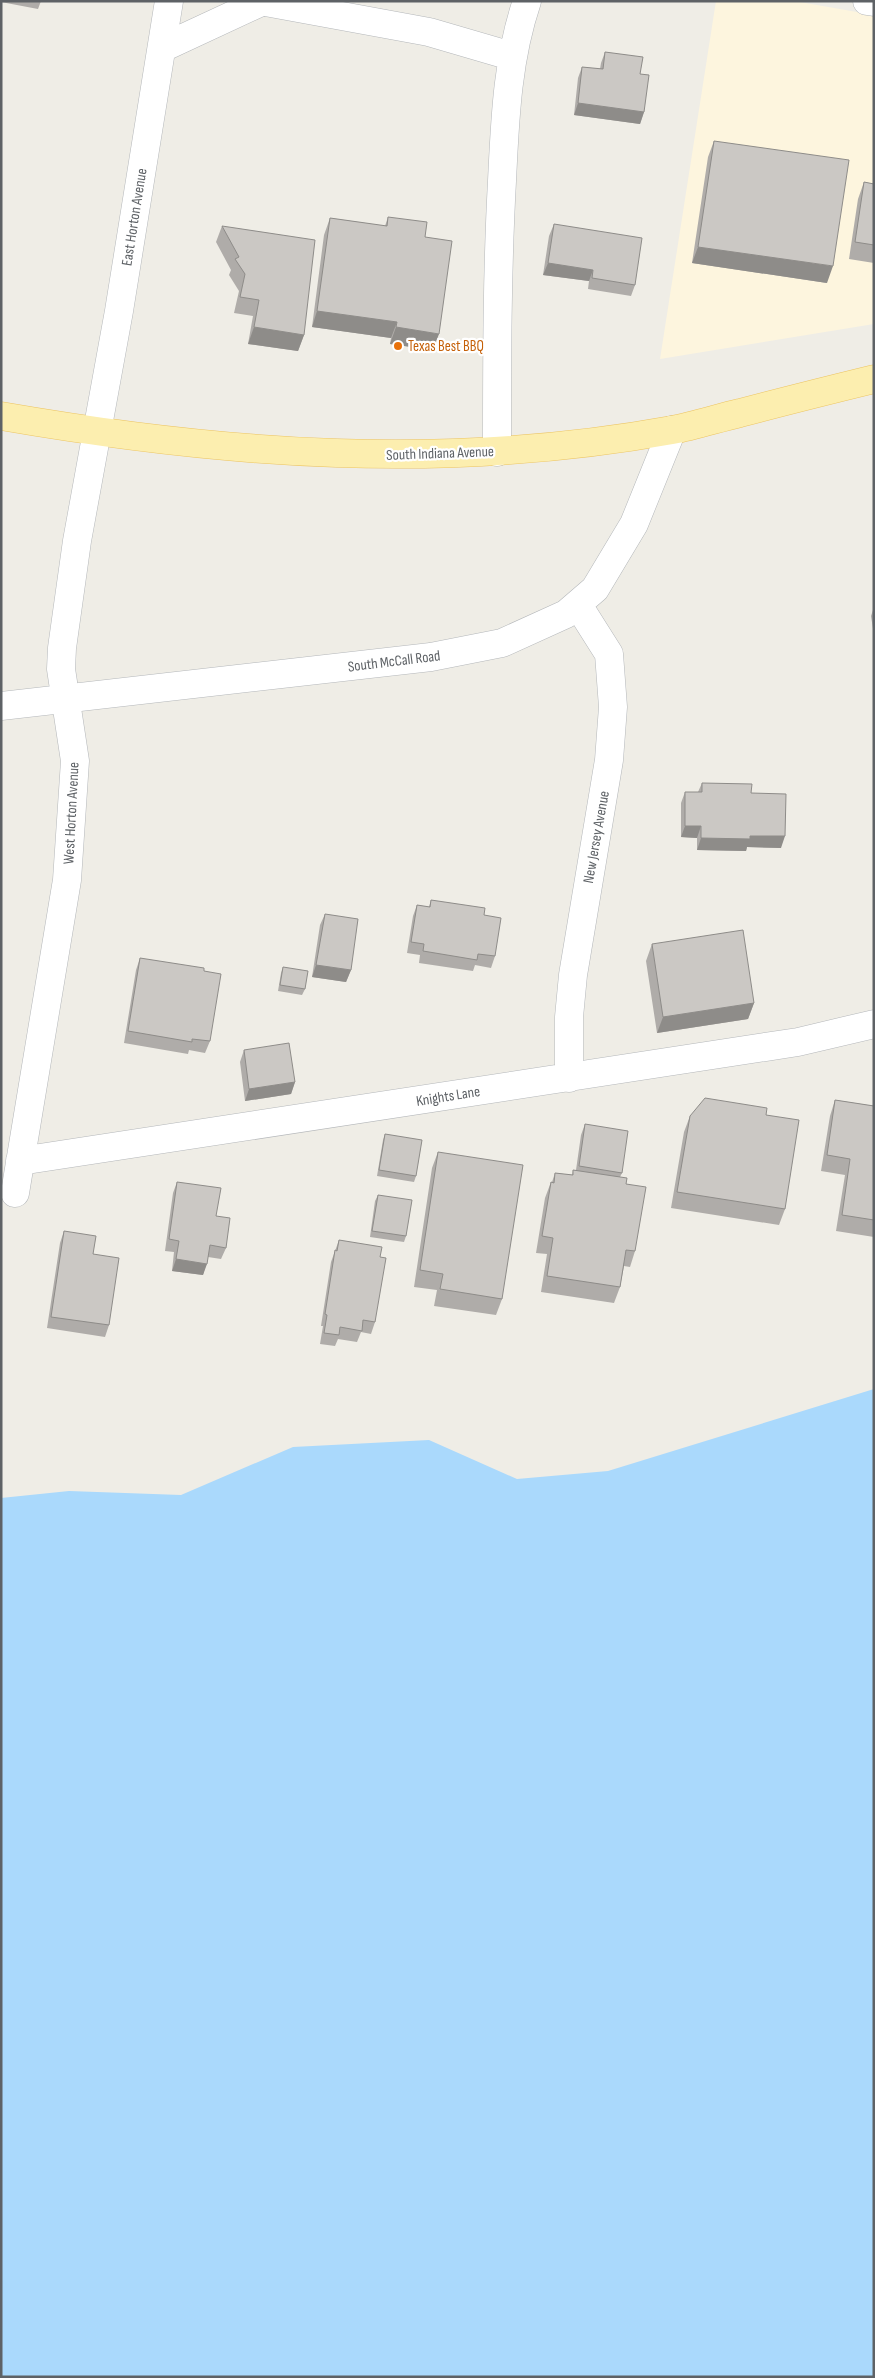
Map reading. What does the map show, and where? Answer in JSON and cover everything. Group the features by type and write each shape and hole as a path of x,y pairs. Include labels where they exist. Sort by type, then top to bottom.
{"main road":[{"name":"South Indiana Avenue","path":"1,416 96,432 244,449 372,456 496,452 672,430 874,379"}],"street":[{"name":"East Horton Avenue","path":"96,432 119,311 169,1"},
{"path":"496,452 500,212 506,90 511,56 527,1"},
{"path":"867,1 874,2"},
{"path":"162,48 261,2 429,32 511,56"},
{"name":"South McCall Road","path":"1,706 66,700 462,652 502,643 552,621 578,605 595,589 620,551 646,498 672,430"},
{"name":"West Horton Avenue","path":"14,1193 67,880 75,761 61,669 62,648 96,432"},
{"name":"New Jersey Avenue","path":"569,1078 569,1017 573,975 608,769 613,715 613,680 609,654 578,605"},
{"name":"Knights Lane","path":"20,1161 798,1042 874,1024"}],"shaded area":[{"path":"716,1 794,1 874,15 874,324 660,359"}],"water":[{"path":"874,1389 874,2377 1,2377 1,1498 69,1491 181,1495 293,1447 429,1440 517,1479 608,1471"}],"building":[{"path":"605,52 643,57 640,74 649,75 644,112 578,103 582,67 603,69"},
{"path":"714,141 849,160 833,266 698,247"},
{"path":"864,182 874,184 874,245 855,242"},
{"path":"388,217 427,222 425,237 452,241 439,334 396,327 397,322 317,311 330,218 387,226"},
{"path":"554,224 642,238 635,285 592,278 593,270 548,263"},
{"path":"222,226 315,240 304,335 254,327 259,300 240,297 245,274 235,259 239,257"},
{"path":"702,783 752,784 751,793 786,794 785,836 750,836 750,839 701,838 701,826 685,826 685,792 702,792"},
{"path":"431,900 485,908 484,915 501,918 495,956 478,954 477,960 423,951 424,944 411,942 417,905 430,907"},
{"path":"325,914 358,919 351,970 316,965"},
{"path":"743,930 754,1003 663,1017 652,944"},
{"path":"140,958 204,968 204,971 221,974 210,1041 192,1039 192,1042 128,1031"},
{"path":"283,967 308,971 305,989 280,985"},
{"path":"289,1043 295,1082 249,1089 244,1050"},
{"path":"705,1098 767,1108 766,1115 799,1120 785,1209 677,1192 690,1116"},
{"path":"835,1100 874,1106 874,1220 842,1215 850,1159 827,1155"},
{"path":"585,1124 628,1131 622,1173 579,1166"},
{"path":"385,1134 422,1140 416,1176 379,1170"},
{"path":"438,1152 523,1165 502,1299 440,1289 443,1274 420,1270"},
{"path":"573,1170 627,1178 626,1184 646,1187 635,1251 626,1250 620,1287 547,1276 553,1238 542,1236 551,1182 554,1183 555,1173 573,1175"},
{"path":"177,1182 221,1188 216,1216 230,1218 226,1248 210,1245 207,1264 176,1259 179,1241 169,1239"},
{"path":"378,1195 412,1200 406,1236 372,1231"},
{"path":"64,1231 96,1236 93,1254 119,1258 109,1325 51,1317"},
{"path":"339,1240 382,1247 380,1257 386,1258 375,1322 363,1320 362,1331 340,1327 339,1335 324,1333 327,1315 325,1314 335,1250 337,1251"}],"place":[{"name":"Texas Best BBQ","path":"398,346"}]}
